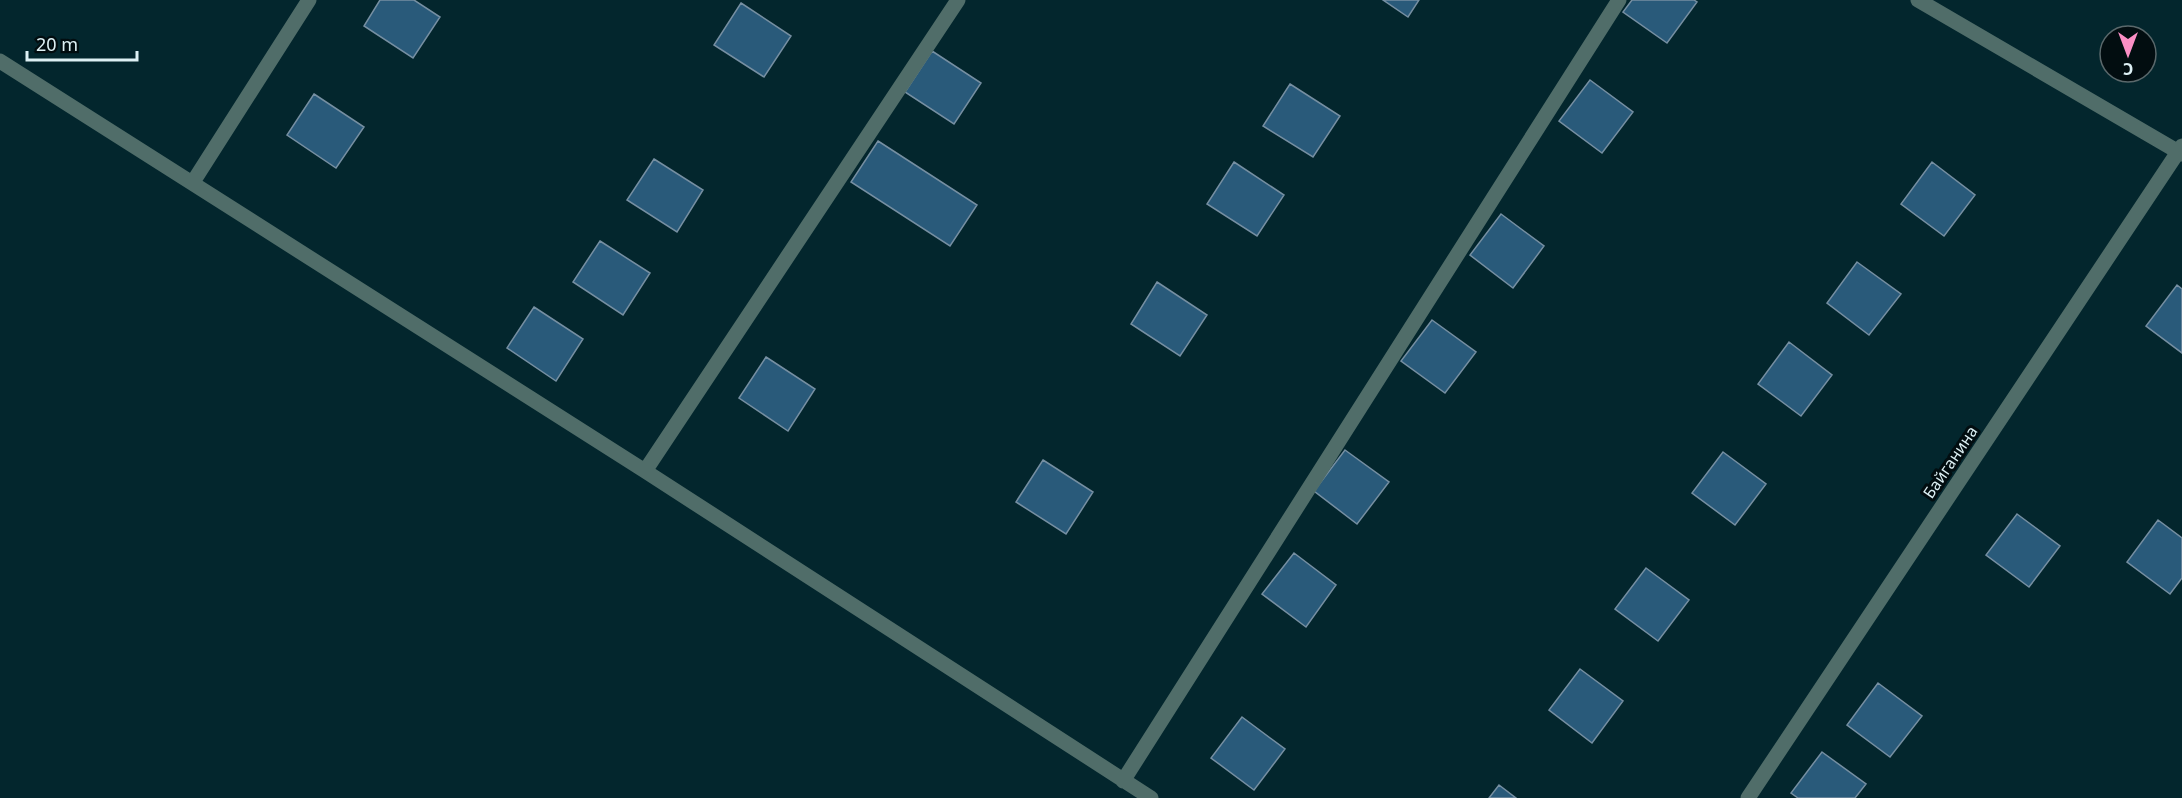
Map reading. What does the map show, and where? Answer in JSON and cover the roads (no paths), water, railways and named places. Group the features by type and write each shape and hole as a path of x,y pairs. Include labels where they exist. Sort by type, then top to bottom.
{"street":[{"path":"194,183 309,0"},
{"path":"645,471 958,0"},
{"path":"1123,781 1619,0"},
{"path":"1918,0 2181,151"},
{"path":"0,61 645,471 1151,798"},
{"name":"Байганина","path":"1748,798 2181,151"}]}
